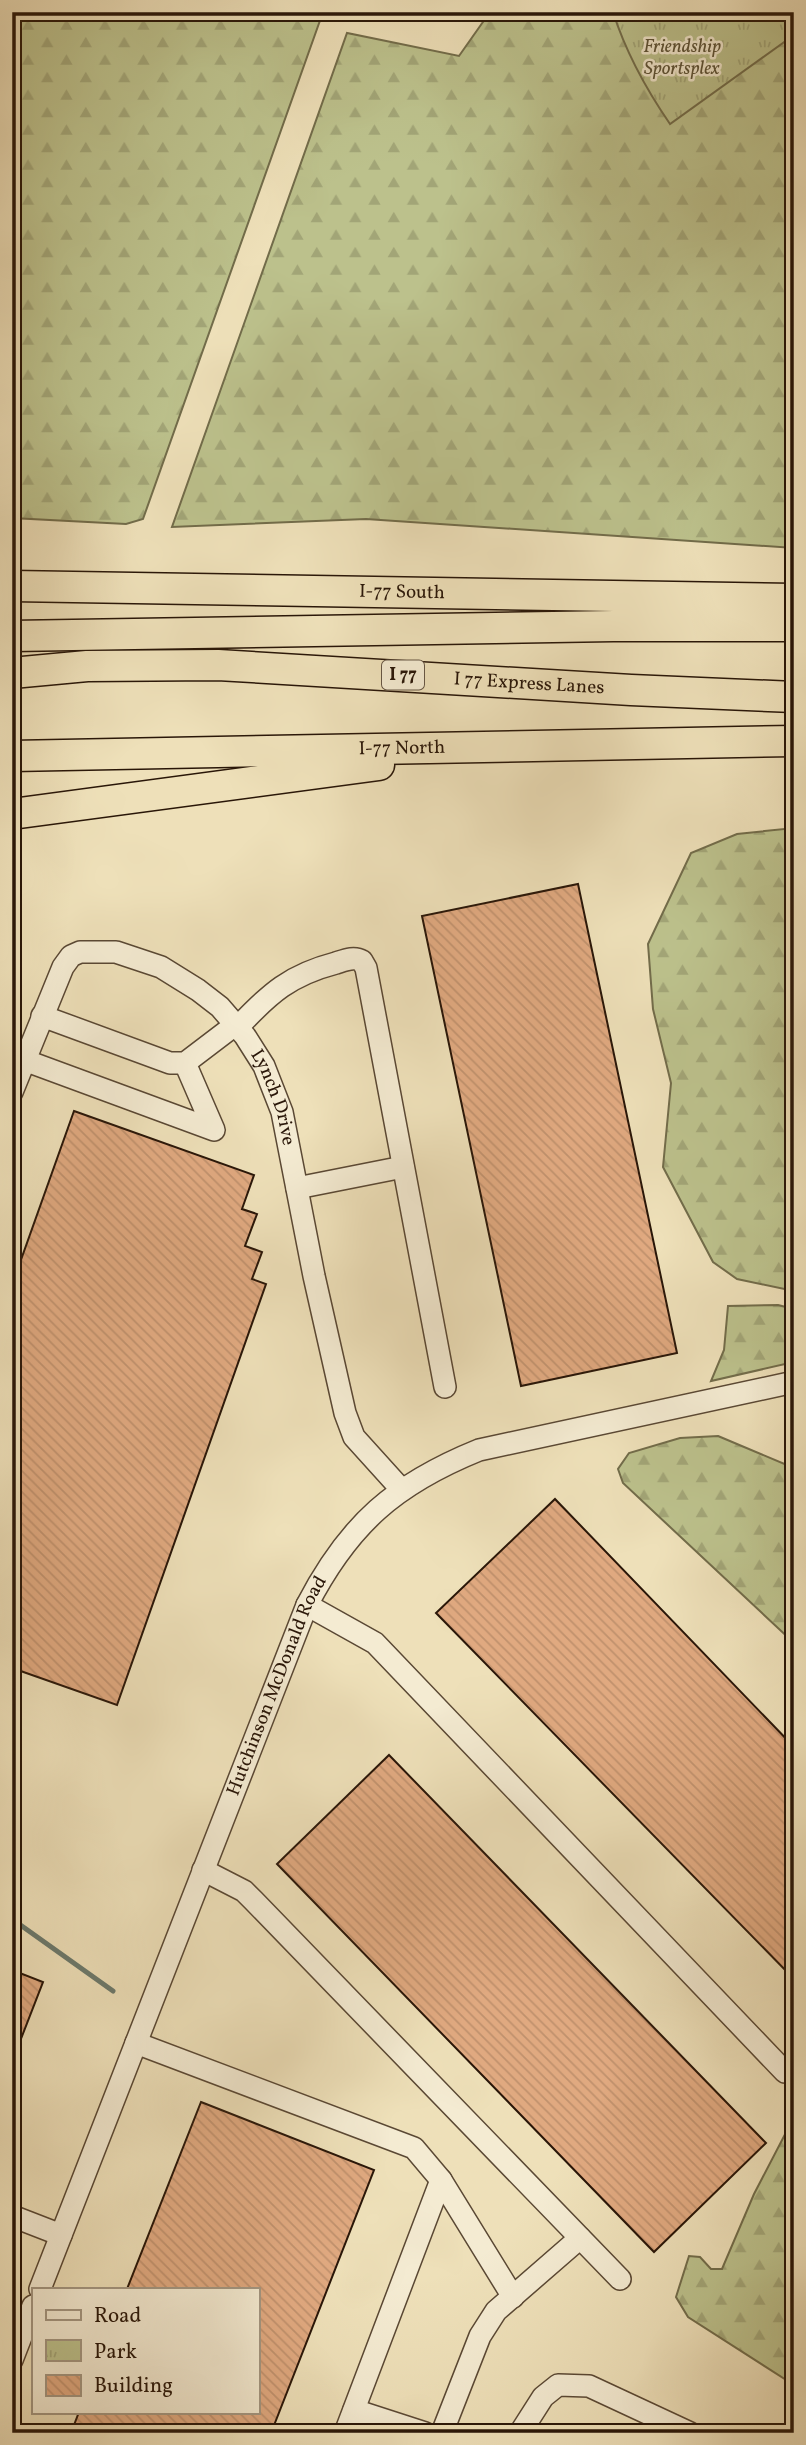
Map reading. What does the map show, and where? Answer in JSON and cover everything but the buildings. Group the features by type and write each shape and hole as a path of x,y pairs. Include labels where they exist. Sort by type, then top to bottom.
{"highway":[{"path":"12,567 281,590"},
{"name":"I-77 South","path":"12,586 794,599"},
{"path":"12,636 613,626 794,626"},
{"name":"I 77 Express Lanes","path":"12,673 88,666 218,665 794,697"},
{"name":"I-77 North","path":"12,756 794,741"},
{"path":"12,814 526,746"}],"street":[{"name":"Lynch Drive","path":"12,1092 63,967 71,956 80,952 116,952 161,967 220,1007 237,1026 264,1066 282,1112 314,1276 345,1413 354,1437 401,1489"},
{"path":"42,1016 170,1062 186,1063 237,1026 287,982 309,970 352,959 362,961 366,968 445,1387"},
{"path":"24,1060 214,1130 186,1063"},
{"path":"297,1188 402,1167"},
{"name":"Hutchinson McDonald Road","path":"40,2288 306,1605 340,1547 378,1507 401,1489 444,1464 480,1450 794,1382"},
{"path":"306,1605 375,1643 785,2072"},
{"path":"203,1870 244,1891 620,2279"},
{"path":"136,2043 414,2148 442,2180 513,2297"},
{"path":"345,2433 442,2180"},
{"path":"12,2216 61,2235"},
{"path":"442,2433 480,2336 496,2311 580,2238"},
{"path":"12,2360 32,2309"},
{"path":"520,2433 543,2397 558,2385 568,2385 589,2386 690,2433"},
{"path":"354,2410 425,2433"}],"green space":[{"path":"12,12 323,12 143,519 126,524 12,518"},
{"path":"490,12 736,12 794,23 794,548 366,519 172,527 347,33 459,56"},
{"name":"Friendship Sportsplex","path":"613,12 794,12 794,35 670,124 637,70"},
{"path":"794,828 794,1291 737,1279 713,1262 663,1167 671,1083 653,1009 648,944 691,853 737,834"},
{"path":"778,1305 794,1309 794,1362 711,1381 724,1350 728,1306"},
{"path":"718,1436 794,1468 794,1643 623,1483 618,1469 629,1453 680,1438"},
{"path":"794,2117 794,2385 688,2317 676,2297 689,2256 700,2257 711,2269 722,2269 754,2194"}],"waterway":[{"path":"12,1919 113,1991"}]}
